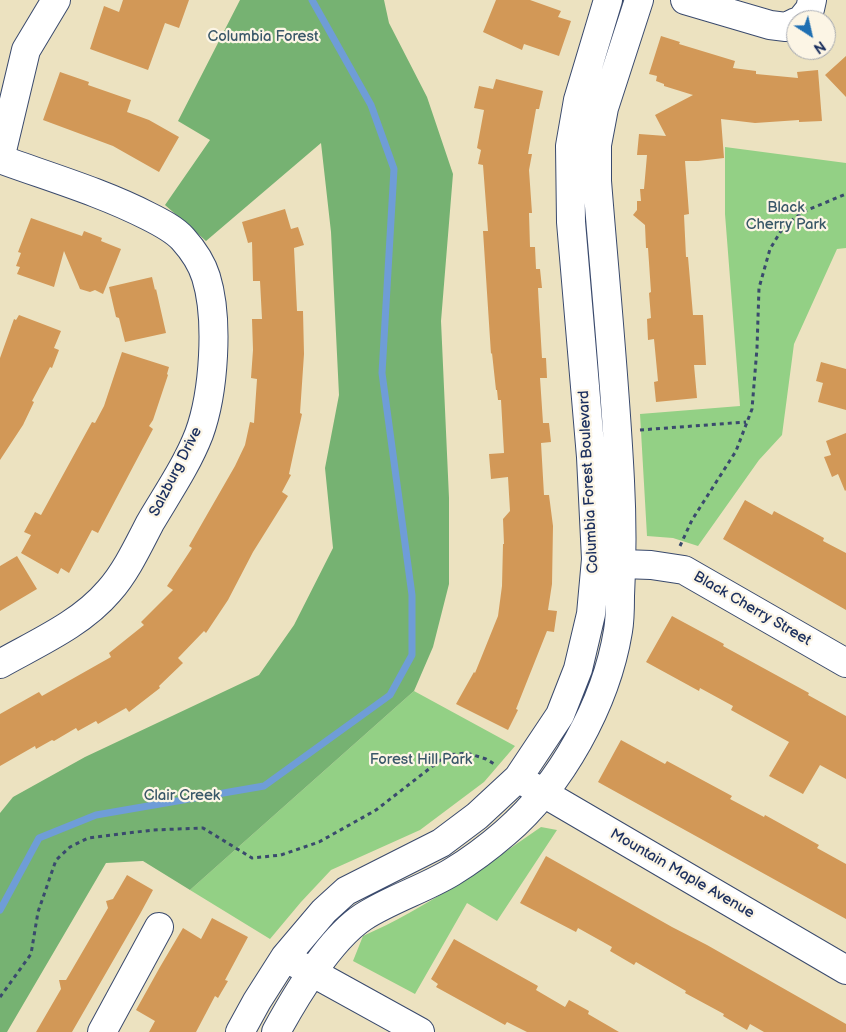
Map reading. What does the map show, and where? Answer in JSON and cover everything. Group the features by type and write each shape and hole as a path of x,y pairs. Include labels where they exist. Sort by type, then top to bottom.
{"street":[{"path":"0,159 26,50 56,0"},
{"name":"Columbia Forest Boulevard","path":"240,1032 285,957 324,911 346,891 441,844 477,816 518,778 560,714 578,669 591,614 596,559 591,458 571,222 570,146 578,100 608,0"},
{"name":"Columbia Forest Boulevard","path":"276,1032 312,972 344,934 361,918 453,871 505,832 542,794 565,762 586,727 604,688 618,630 622,564 618,432 597,181 596,145 604,108 639,0"},
{"path":"685,0 770,25 786,27"},
{"name":"Salzburg Drive","path":"0,159 125,204 164,225 182,238 206,275 211,300 213,359 209,394 199,433 130,560 110,591 89,610 64,628 0,664"},
{"name":"Black Cherry Street","path":"596,559 622,564 651,564 684,570 846,664"},
{"name":"Mountain Maple Avenue","path":"518,778 542,794 846,970"},
{"path":"102,1032 160,927"},
{"path":"285,957 420,1032"}],"path":[{"path":"672,568 692,520 736,451 752,409 759,288 770,249 784,226 805,211 846,194"},
{"path":"618,432 746,422"},
{"path":"0,997 31,954 38,912 56,860 70,847 88,838 154,830 203,828 252,858 281,855 319,842 376,810 447,755 467,753 486,759 518,778"}],"green space":[{"name":"Clair Creek","path":"240,0 384,0 389,23 427,97 453,174 441,321 449,498 449,584 433,647 414,691 190,890 143,861 106,863 7,1032 0,1032 0,813 13,797 85,757 259,675 294,625 333,548 325,468 339,395 331,232 321,143 206,241 165,205 210,140 178,121"},
{"name":"Black Cherry Park","path":"725,147 846,163 846,248 837,249 794,344 782,435 759,460 698,546 673,538 647,536 640,414 740,406 725,214"},
{"name":"Forest Hill Park","path":"414,691 515,746 484,782 420,830 331,870 270,939 190,890"},
{"path":"541,827 557,830 497,921 467,903 415,994 353,961 363,936 432,900"}],"building":[{"path":"123,0 189,0 179,28 165,23 148,70 90,49 104,6 119,12"},
{"path":"496,0 530,0 561,11 558,17 571,21 559,56 524,44 522,50 483,32"},
{"path":"661,36 680,42 679,44 735,61 733,68 756,71 756,74 798,78 797,72 818,70 822,121 799,122 799,120 755,123 721,119 724,158 685,161 689,214 684,215 686,257 688,257 693,315 703,315 706,365 694,365 697,398 656,402 654,382 658,381 654,339 648,340 647,319 651,318 649,293 651,292 648,248 646,248 645,225 633,215 637,210 637,201 641,201 640,189 644,189 647,155 637,155 639,134 666,136 655,115 693,95 664,86 664,84 656,81 657,76 649,74"},
{"path":"846,56 846,97 825,75"},
{"path":"60,72 89,82 88,85 131,100 127,112 149,120 179,137 159,172 113,146 43,120"},
{"path":"496,79 543,91 539,109 536,109 528,154 532,154 529,170 532,213 529,213 530,247 535,247 536,269 540,269 542,288 538,288 539,308 542,358 546,358 547,378 540,378 543,423 549,423 551,442 541,443 544,495 549,495 553,526 552,584 548,610 557,611 554,632 547,631 516,709 518,710 508,730 456,704 475,673 498,616 502,586 503,519 510,511 508,477 491,479 489,454 504,453 501,400 498,400 491,354 483,231 488,231 483,165 478,164 481,150 477,148 484,110 474,108 479,86 493,89"},
{"path":"285,209 291,229 298,227 304,245 294,248 297,311 303,311 304,354 300,413 302,414 289,474 291,475 282,492 288,496 253,552 228,600 206,633 204,631 178,658 183,663 159,686 160,688 129,712 126,708 98,724 96,721 78,731 76,728 36,749 35,746 0,766 0,714 39,692 42,696 111,657 109,653 144,625 141,622 173,590 167,586 192,548 189,546 245,445 250,422 254,423 257,379 251,378 253,350 252,319 262,319 260,281 253,281 252,242 248,243 242,222"},
{"path":"31,218 82,236 84,231 102,238 101,241 121,249 103,294 95,290 90,292 80,289 64,251 54,287 17,274 20,267 16,266 21,253 18,252"},
{"path":"152,277 166,333 125,342 119,318 116,317 109,287"},
{"path":"19,315 61,331 54,348 59,350 52,368 50,367 32,401 34,402 23,425 0,460 0,358 14,319 16,320"},
{"path":"122,352 169,367 153,420 149,426 153,429 98,533 92,530 69,573 61,568 58,574 21,553 31,535 24,532 35,512 41,515 92,422 95,423 104,406"},
{"path":"821,362 846,369 846,410 818,402 823,383 816,381"},
{"path":"846,433 845,491 838,474 832,477 824,457 831,455 826,441"},
{"path":"745,500 772,515 774,511 824,538 823,541 846,553 846,610 723,539"},
{"path":"17,556 37,589 0,611 0,566"},
{"path":"672,616 724,644 723,646 809,693 808,695 846,716 846,779 820,765 803,794 769,776 789,742 731,710 733,706 700,688 699,691 646,662"},
{"path":"621,740 665,764 667,761 732,796 730,799 764,817 765,815 819,845 817,848 846,864 846,919 598,782"},
{"path":"546,856 846,1024 846,1032 764,1032 750,1024 747,1030 723,1016 724,1014 685,993 686,991 636,962 634,965 610,951 612,947 578,928 576,932 520,903"},
{"path":"127,875 153,890 72,1032 36,1032 61,989 59,980 66,980 108,908 106,901 113,899"},
{"path":"212,918 248,937 225,980 228,981 218,998 215,996 196,1032 149,1032 155,1021 136,1010 183,928 201,939"},
{"path":"454,939 538,986 536,990 565,1007 569,1000 589,1011 588,1014 619,1032 527,1032 507,1022 505,1025 436,987 438,984 431,979"}],"waterway":[{"path":"0,910 39,838 96,815 264,786 390,695 412,655 412,595 382,373 394,169 371,105 312,0"}],"park label":[{"name":"Columbia Forest","path":"263,37"}]}
